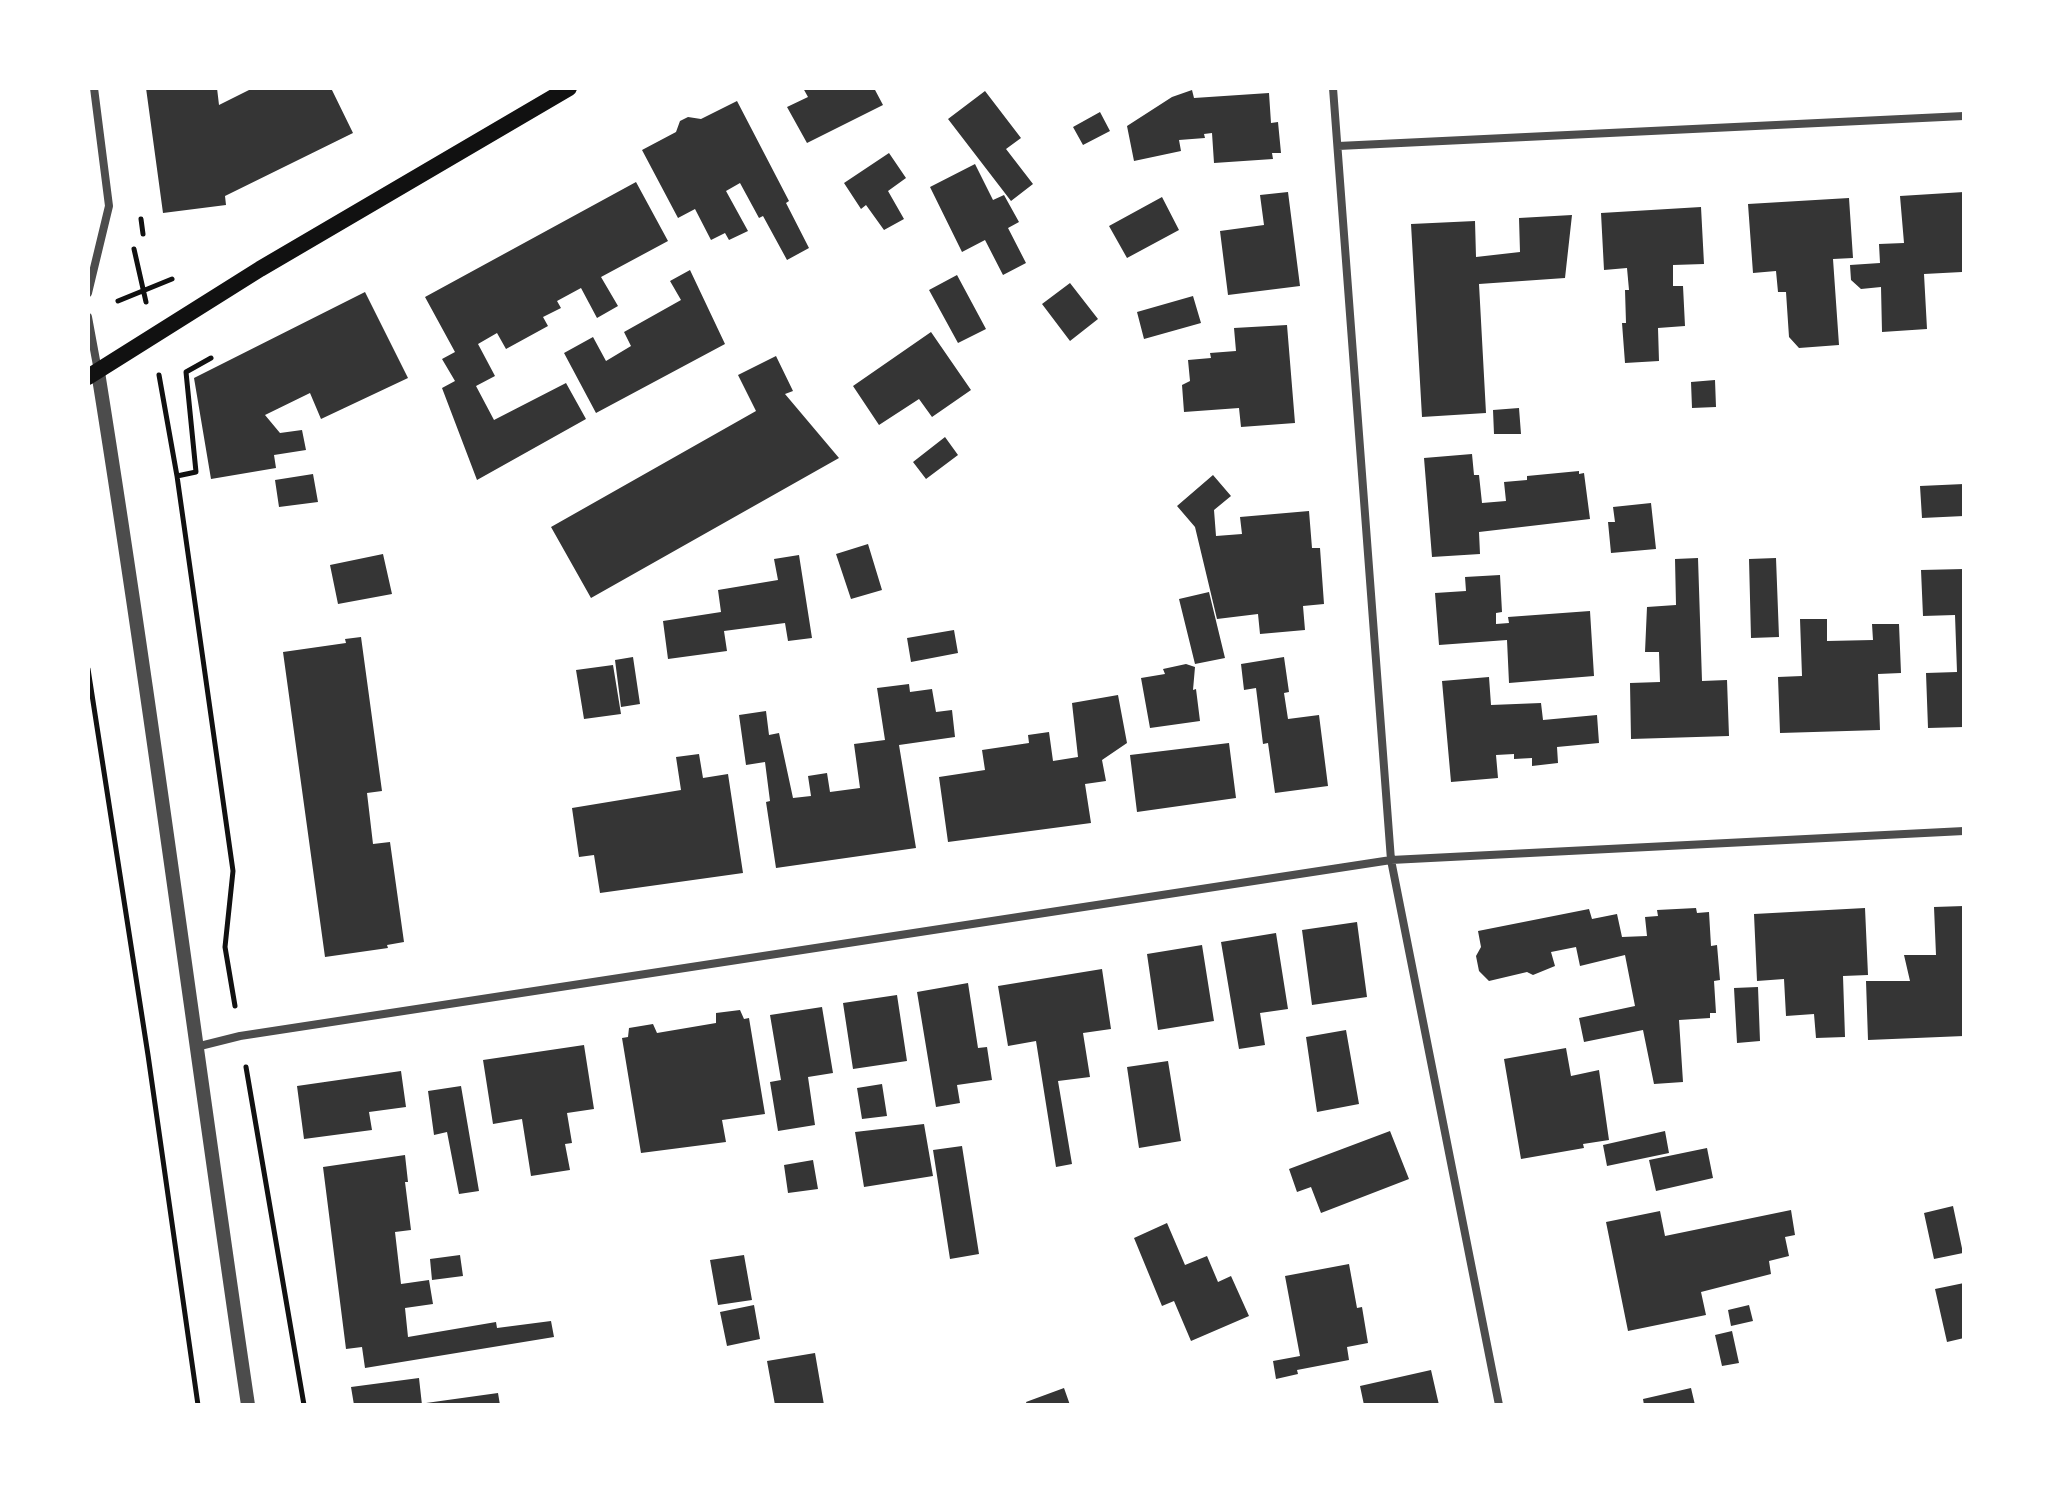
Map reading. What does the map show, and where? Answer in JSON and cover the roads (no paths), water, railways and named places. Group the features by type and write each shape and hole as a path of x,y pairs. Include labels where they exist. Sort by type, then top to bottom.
{"main road":[{"path":"93,374 153,335 569,88"}],"street":[{"path":"88,293 109,206 94,88"},
{"path":"1333,88 1391,860 1499,1405"},
{"path":"1338,146 1964,116"},
{"path":"88,317 93,374 126,539 195,1048 248,1405"},
{"path":"195,1048 240,1036 1391,860 1964,831"}]}
